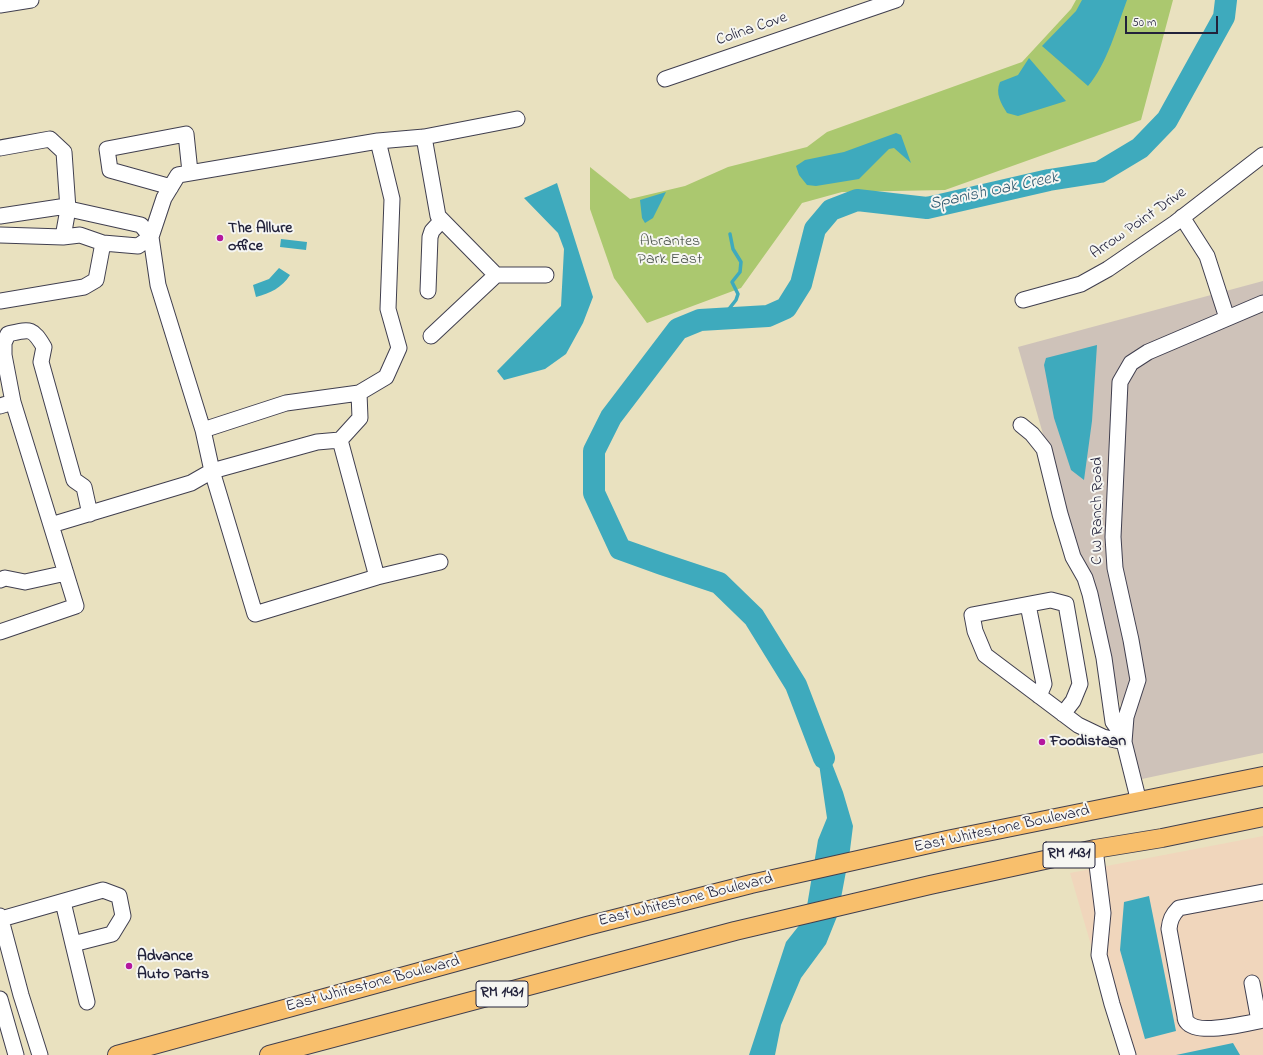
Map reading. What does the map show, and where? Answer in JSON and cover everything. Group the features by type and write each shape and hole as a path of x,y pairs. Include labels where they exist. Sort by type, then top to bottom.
{"main road":[{"name":"East Whitestone Boulevard","path":"117,1055 587,926 751,884 947,840 1263,776"},
{"name":"RM 1431","path":"269,1055 735,931 930,885 1095,849 1162,838 1263,817"}],"street":[{"path":"0,5 31,0"},
{"name":"Colina Cove","path":"665,79 896,0"},
{"path":"440,562 377,577 255,614 212,471 203,430 160,292 151,237 164,198 178,175 378,142 424,137 517,119"},
{"path":"170,188 110,170 107,149 186,134 190,172"},
{"path":"424,137 438,216 496,275"},
{"path":"0,148 50,139 64,152 68,208 63,236"},
{"path":"203,430 286,403 359,393 386,377 399,348 388,309 392,199 378,142"},
{"name":"Arrow Point Drive","path":"1023,300 1082,284 1108,269 1182,217 1263,155"},
{"path":"0,216 60,207 68,208 141,225 151,237"},
{"path":"1182,217 1207,256 1227,318"},
{"path":"428,291 430,237 432,232 442,220"},
{"path":"0,235 80,235 103,243 138,246 151,237"},
{"path":"0,300 84,286 96,280 103,243"},
{"path":"431,336 496,275 546,275"},
{"name":"C W Ranch Road","path":"1138,802 1124,739 1126,717 1138,680 1115,568 1113,537 1120,382 1131,363 1148,352 1263,303"},
{"path":"0,632 76,606 51,525 7,404 4,343 8,334 26,330 36,334 44,347 41,362 74,480 84,487 90,514"},
{"path":"51,525 191,483 212,471 317,442 340,440 360,418 359,393"},
{"path":"1021,425 1040,443 1047,455 1053,487 1073,557 1085,578 1090,594 1104,658 1113,722 1124,739"},
{"path":"340,440 377,577"},
{"path":"0,580 5,578 25,582 66,573"},
{"path":"1063,714 1072,701 1080,684 1066,604 1051,600 972,615 975,631 985,655 1039,696 1063,714 1078,725 1103,737 1124,739"},
{"path":"1028,604 1044,684 1039,696"},
{"path":"1095,849 1104,913 1099,955 1128,1055"},
{"path":"40,1055 0,918 103,890 119,896 123,916 112,934 73,944"},
{"path":"1252,983 1261,1021 1228,1027 1204,1029 1188,1023 1184,1016 1169,929 1170,920 1179,908 1263,892"},
{"path":"63,902 87,1002"},
{"path":"0,999 16,1055"}],"shaded area":[{"path":"1263,281 1263,753 1142,779 1018,347"},
{"path":"1263,836 1263,1055 1123,1055 1070,873"}],"green space":[{"name":"Abrantes Park East","path":"1076,0 1173,0 1141,120 945,190 842,192 802,203 741,288 647,323 614,278 590,209 590,167 630,199 685,186 728,167 807,147 827,132 1022,62 1071,9"}],"water":[{"path":"1082,0 1127,0 1106,56 1095,77 1088,86 1042,46 1076,11"},
{"path":"1029,58 1066,101 1018,116 1007,113 998,94 1000,82 1018,75"},
{"path":"896,133 901,135 911,163 894,148 889,149 859,179 816,186 807,185 799,175 796,166 805,160 844,152"},
{"path":"557,183 593,297 583,323 566,354 545,369 504,380 497,371 561,306 564,249 558,233 524,198"},
{"path":"666,192 653,218 645,223 642,218 640,200"},
{"path":"281,239 307,242 306,250 280,247"},
{"path":"279,268 290,275 287,280 266,294 256,297 253,285 269,279"},
{"path":"1097,345 1092,421 1084,480 1071,470 1054,418 1044,365 1046,358"},
{"path":"814,730 824,743 843,792 853,826 838,914 826,944 801,978 781,1025 775,1055 749,1055 786,942 805,918 818,840 827,818"},
{"path":"1149,896 1176,1031 1145,1039 1120,950 1124,902"},
{"path":"1233,1043 1240,1055 1176,1055"}],"waterway":[{"name":"Spanish Oak Creek","path":"824,758 796,685 754,617 719,583 620,549 594,493 594,451 611,417 678,329 700,320 768,316 786,308 801,284 815,229 831,210 857,200 927,208 1049,180 1100,172 1140,148 1167,120 1224,17 1226,0"},
{"path":"721,319 736,300 738,294 732,282 740,272 741,262 733,249 730,234"}],"place":[{"name":"The Allure office","path":"220,238"},
{"name":"Foodistaan","path":"1042,742"},
{"name":"Advance Auto Parts","path":"129,966"}]}
